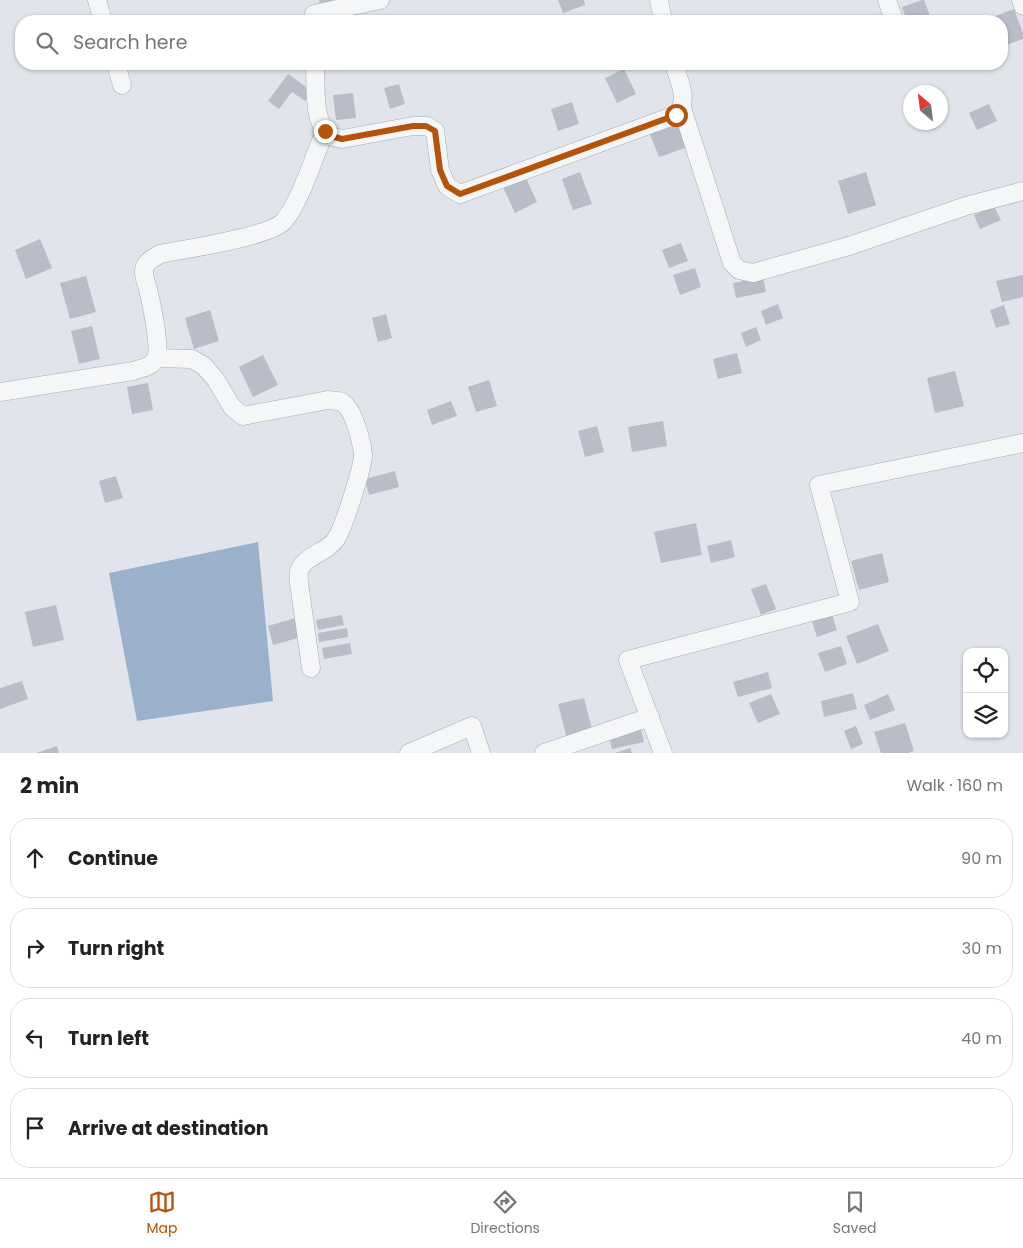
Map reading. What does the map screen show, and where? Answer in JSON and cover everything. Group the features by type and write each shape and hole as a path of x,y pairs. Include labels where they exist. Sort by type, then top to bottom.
{"street":[{"path":"97,0 101,15"},
{"path":"314,12 380,0"},
{"path":"659,0 662,15"},
{"path":"1021,0 1023,6"},
{"path":"118,70 122,85"},
{"path":"316,70 316,112 325,131 331,136 342,139 413,126 426,126 435,131 440,170 447,186 460,194 676,115 682,108 684,99 676,70"},
{"path":"682,108 732,263 739,270 753,272 763,270 849,246 966,206 1023,191"},
{"path":"0,392 148,367 156,358 157,346 151,302 144,274 145,267 149,261 160,254 257,234 281,224 291,212 325,131"},
{"path":"156,358 192,359 204,366 216,380 232,406 243,416 328,400 342,402 350,410 357,427 363,454 360,473 342,529 336,540 326,550 307,560 299,571 311,668"},
{"path":"663,753 628,660 850,602 819,485 1023,443"},
{"path":"544,753 650,717"},
{"path":"409,753 472,726 482,753"}],"water":[{"path":"258,542 273,701 137,721 109,573"}],"building":[{"path":"319,0 331,0 332,4 320,6"},
{"path":"558,0 584,0 585,5 563,13"},
{"path":"924,0 930,15 905,15 902,7"},
{"path":"1014,9 1023,33 1023,39 1008,45 1008,15 998,15"},
{"path":"624,70 636,94 617,103 605,78"},
{"path":"288,74 312,91 305,101 292,92 279,109 268,101"},
{"path":"399,84 405,104 390,109 384,88"},
{"path":"353,93 356,118 336,120 333,95"},
{"path":"572,102 579,124 558,131 551,109"},
{"path":"989,104 997,121 977,130 969,113"},
{"path":"681,120 691,146 659,157 649,132"},
{"path":"580,172 592,204 573,210 562,179"},
{"path":"866,172 876,205 848,214 838,181"},
{"path":"525,176 537,202 515,213 503,187"},
{"path":"994,206 1001,220 980,229 974,215"},
{"path":"40,239 52,268 26,279 15,250"},
{"path":"681,243 688,261 669,268 662,250"},
{"path":"695,268 701,287 680,295 673,275"},
{"path":"1023,275 1023,297 1002,302 996,281"},
{"path":"86,276 96,312 70,319 60,283"},
{"path":"763,277 766,292 736,298 733,283"},
{"path":"778,304 783,318 766,325 761,311"},
{"path":"1004,305 1010,324 996,328 990,310"},
{"path":"210,310 219,341 194,349 185,318"},
{"path":"386,314 392,338 378,342 372,318"},
{"path":"92,326 100,359 79,364 71,331"},
{"path":"756,327 761,340 746,347 741,333"},
{"path":"737,353 742,373 718,379 713,359"},
{"path":"263,355 278,385 253,397 239,367"},
{"path":"955,371 964,406 935,413 927,378"},
{"path":"489,380 497,406 476,412 468,387"},
{"path":"148,383 153,410 132,414 127,387"},
{"path":"451,401 457,416 432,425 427,410"},
{"path":"663,421 667,446 632,452 628,427"},
{"path":"597,426 604,452 585,457 578,431"},
{"path":"395,471 399,487 369,495 365,479"},
{"path":"116,476 123,498 105,503 99,481"},
{"path":"696,523 702,555 661,563 654,532"},
{"path":"731,540 735,557 711,563 707,546"},
{"path":"882,553 889,582 859,590 851,561"},
{"path":"766,584 776,609 761,615 751,589"},
{"path":"56,605 64,640 33,647 25,612"},
{"path":"831,612 837,630 817,637 811,618"},
{"path":"342,615 344,625 318,630 316,620"},
{"path":"295,618 301,637 273,645 268,626"},
{"path":"878,624 889,651 857,664 846,636"},
{"path":"347,628 348,637 319,642 318,633"},
{"path":"350,643 352,654 324,659 322,648"},
{"path":"841,646 847,664 825,672 818,653"},
{"path":"768,672 772,688 738,697 733,682"},
{"path":"22,681 28,699 0,709 0,688"},
{"path":"853,693 857,709 824,717 821,701"},
{"path":"771,694 780,714 758,723 749,703"},
{"path":"888,694 895,710 870,720 864,705"},
{"path":"584,698 593,733 567,739 558,704"},
{"path":"905,723 914,751 908,753 881,753 874,732"},
{"path":"640,725 644,742 612,749 608,732"},
{"path":"856,726 863,744 851,749 844,731"},
{"path":"57,746 59,753 36,753"},
{"path":"630,748 632,753 615,753"}],"route":[{"path":"325,131 331,136 342,139 413,126 426,126 435,131 440,170 447,186 460,194 676,115"}]}
